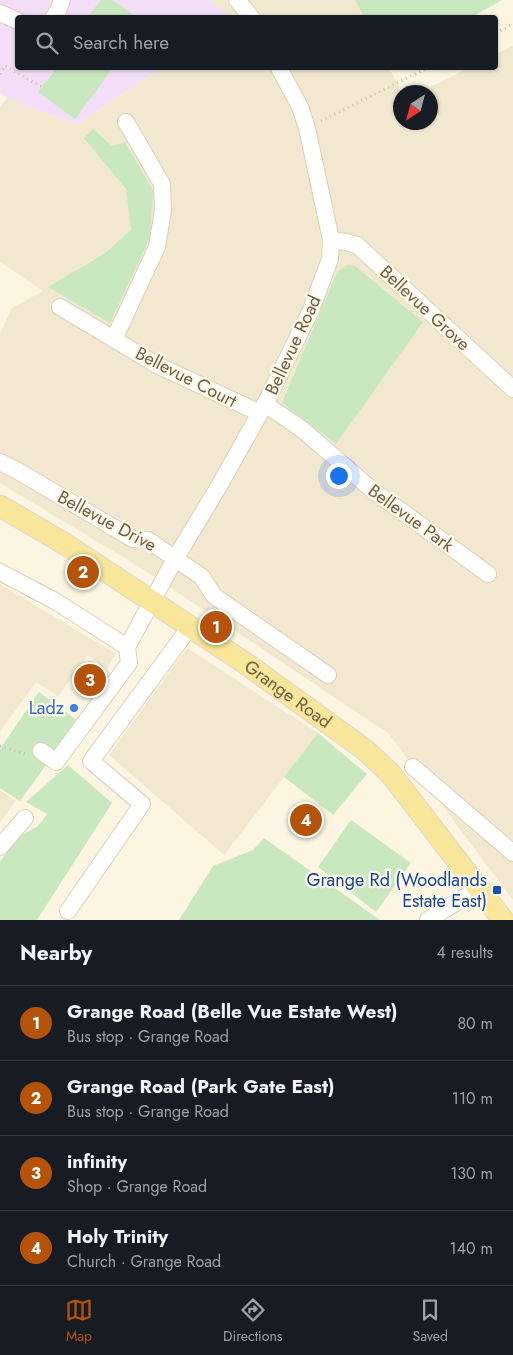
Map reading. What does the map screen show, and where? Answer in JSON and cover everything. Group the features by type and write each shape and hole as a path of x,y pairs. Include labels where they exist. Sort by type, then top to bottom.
{"main road":[{"name":"Grange Road","path":"0,506 65,544 245,663 364,749 390,773 503,920"}],"street":[{"path":"55,15 62,0"},
{"path":"237,0 250,15"},
{"path":"0,13 15,20"},
{"name":"Bellevue Road","path":"127,647 175,559 263,408 311,310 330,259 331,240 307,128 300,107 280,70"},
{"path":"114,339 157,247 163,210 162,184 126,122"},
{"name":"Bellevue Grove","path":"331,240 357,246 513,389"},
{"name":"Bellevue Court","path":"60,307 157,364 263,408"},
{"name":"Bellevue Park","path":"263,408 303,430 371,489 488,574"},
{"name":"Bellevue Drive","path":"0,462 133,539 148,540 202,577 214,596 328,675"},
{"path":"0,572 55,601 127,647 129,663 56,762 41,751"},
{"path":"68,911 142,804 91,762 190,627"},
{"path":"413,767 513,853"},
{"path":"0,847 25,818"},
{"path":"428,920 479,888"}],"path":[{"path":"498,32 513,24"},
{"path":"0,74 5,66 42,87"},
{"path":"307,128 423,70"},
{"path":"0,746 32,757 41,751"}],"shaded area":[{"path":"0,0 210,0 229,15 15,15 15,70 159,70 77,124 22,105 0,93"},
{"path":"210,0 355,0 363,15 229,15"},
{"path":"513,46 513,900 388,733 141,568 0,483 0,334 12,308 43,291 0,262 0,107 8,97 22,105 77,124 159,70 390,70 398,85 393,85 393,130 438,130 438,85 434,85 465,70 498,70 498,53"},
{"path":"0,584 116,654 107,668 88,655 58,696 36,682 0,732"},
{"path":"187,648 318,733 224,855 109,755"},
{"path":"0,790 16,801 0,822"}],"green space":[{"path":"101,0 113,0 133,15 90,15"},
{"path":"355,0 502,0 476,15 363,15"},
{"path":"55,70 112,70 75,119 38,92"},
{"path":"93,129 112,146 125,142 153,191 150,238 110,323 48,287 104,254 131,230 126,189 84,138"},
{"path":"347,265 355,266 423,322 336,444 282,403 337,272"},
{"path":"39,692 78,721 20,801 0,788 0,749"},
{"path":"318,733 367,774 333,815 284,777"},
{"path":"68,765 112,803 37,920 0,920 0,862 17,838 38,826 47,814 26,802"},
{"path":"351,820 411,863 376,912 318,867"},
{"path":"264,838 380,920 179,920 213,866 253,850"}],"place":[{"name":"Grange Road (Park Gate East)","path":"83,572"},
{"name":"Grange Road (Belle Vue Estate West)","path":"216,627"},
{"name":"infinity","path":"90,680"},
{"name":"Ladz","path":"74,708"},
{"name":"Holy Trinity","path":"306,820"},
{"name":"Grange Rd (Woodlands Estate East)","path":"497,890"}]}
